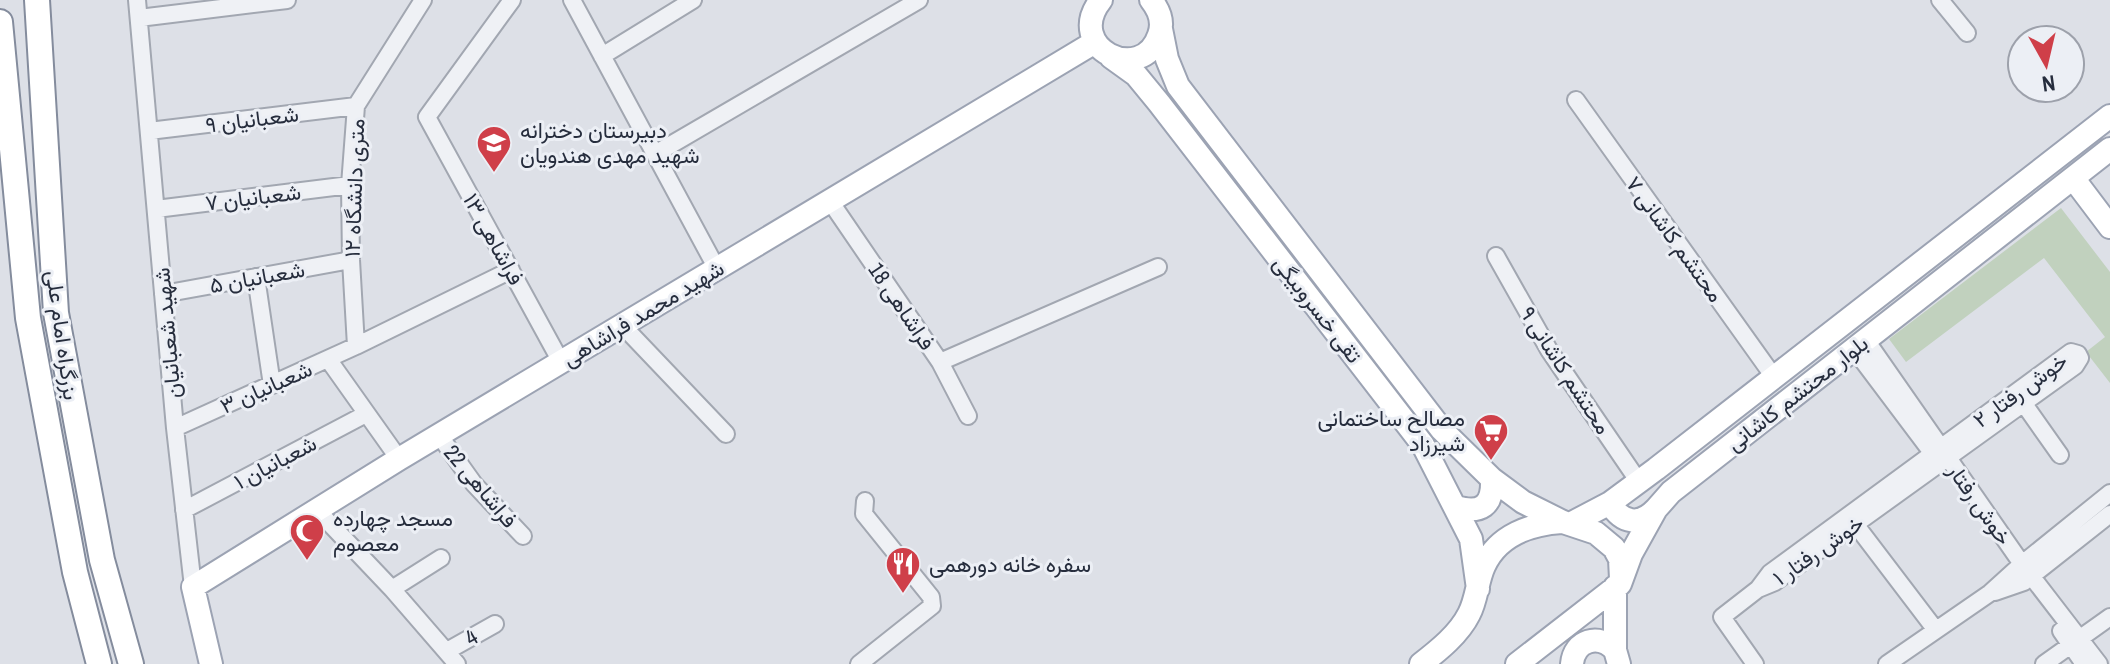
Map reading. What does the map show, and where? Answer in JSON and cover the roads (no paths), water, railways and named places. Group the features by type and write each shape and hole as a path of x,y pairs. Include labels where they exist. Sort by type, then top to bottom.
{"highway":[{"name":"بزرگراه امام علی","path":"37,0 56,313 102,560 131,664"},
{"name":"بزرگراه امام علی","path":"0,22 28,318 75,572 99,664"}],"main road":[{"path":"1095,3 1091,32 1103,50 1133,59 1143,55 1158,40 1159,9"},
{"name":"تقی خسروبیگی","path":"1159,9 1167,59 1178,86 1442,430 1492,479 1523,502 1596,533 1614,548 1623,570 1618,586"},
{"name":"شهید محمد فراشاهی","path":"193,587 316,509 830,201 1103,50"},
{"name":"تقی خسروبیگی","path":"1103,50 1136,75 1159,103 1414,434 1471,539 1478,589"},
{"name":"بلوار محتشم کاشانی","path":"1421,664 1450,639 1469,615 1484,566 1498,547 1518,531 1538,523 1567,523 1610,503 2110,116"},
{"name":"بلوار محتشم کاشانی","path":"1517,664 1618,586 1631,554 1656,509 1671,492 2110,149"},
{"path":"2073,178 2110,227"},
{"path":"1456,507 1470,511 1484,506 1493,494 1492,479"},
{"path":"1610,503 1616,513 1626,520 1648,518 1656,509"},
{"path":"1617,657 1618,586"},
{"name":"شهید شعبانیان","path":"193,587 211,664"},
{"path":"1572,664 1576,651 1588,641 1603,641 1617,657"}],"street":[{"name":"شهید شعبانیان","path":"137,0 175,428 193,587"},
{"path":"139,18 287,0"},
{"name":"۱۲ متری دانشگاه","path":"356,346 350,185 356,106 423,0"},
{"name":"فراشاهی ۱۳","path":"512,0 427,117 561,362"},
{"path":"572,0 717,269"},
{"path":"655,154 919,0"},
{"path":"1940,0 1967,33"},
{"path":"602,56 681,3"},
{"name":"محتشم کاشانی ۷","path":"1576,100 1774,377"},
{"name":"شعبانیان ۹","path":"149,131 356,106"},
{"name":"شعبانیان ۷","path":"156,209 350,185"},
{"name":"فراشاهی 18","path":"830,201 940,362 968,416"},
{"name":"محتشم کاشانی ۹","path":"1496,256 1549,350 1639,482"},
{"name":"شعبانیان ۵","path":"163,294 351,260"},
{"path":"940,362 1158,267"},
{"name":"شعبانیان ۳","path":"175,428 356,346 511,270"},
{"path":"256,277 272,385"},
{"path":"623,326 726,434"},
{"name":"خوش رفتار","path":"1860,345 2023,573 2075,642 2099,664"},
{"name":"خوش رفتار ۲","path":"2071,352 2078,354 2080,358 2075,366 2024,404 1940,455 2071,352"},
{"path":"328,359 399,459"},
{"path":"2024,404 2060,455"},
{"name":"شعبانیان ۱","path":"184,510 366,414"},
{"name":"فراشاهی 22","path":"439,435 474,484 523,536"},
{"name":"خوش رفتار ۱","path":"1755,664 1722,617 1758,589 1770,573 1852,520 1940,455"},
{"path":"2023,573 2110,493"},
{"path":"859,664 932,606 931,597 864,514 865,501"},
{"path":"316,509 452,658"},
{"path":"1887,664 2110,514"},
{"path":"1852,520 1935,629"},
{"path":"392,589 441,558"},
{"path":"2044,664 2110,617"},
{"name":"4","path":"452,658 495,624"},
{"name":"خوش رفتار","path":"2075,642 2084,664"}],"place":[{"name":"دبیرستان دخترانه شهید مهدی هندویان","path":"494,174"},
{"name":"مصالح ساختمانی شیرزاد","path":"1491,462"},
{"name":"مسجد چهارده معصوم","path":"307,562"},
{"name":"سفره خانه دورهمی","path":"903,595"}]}
